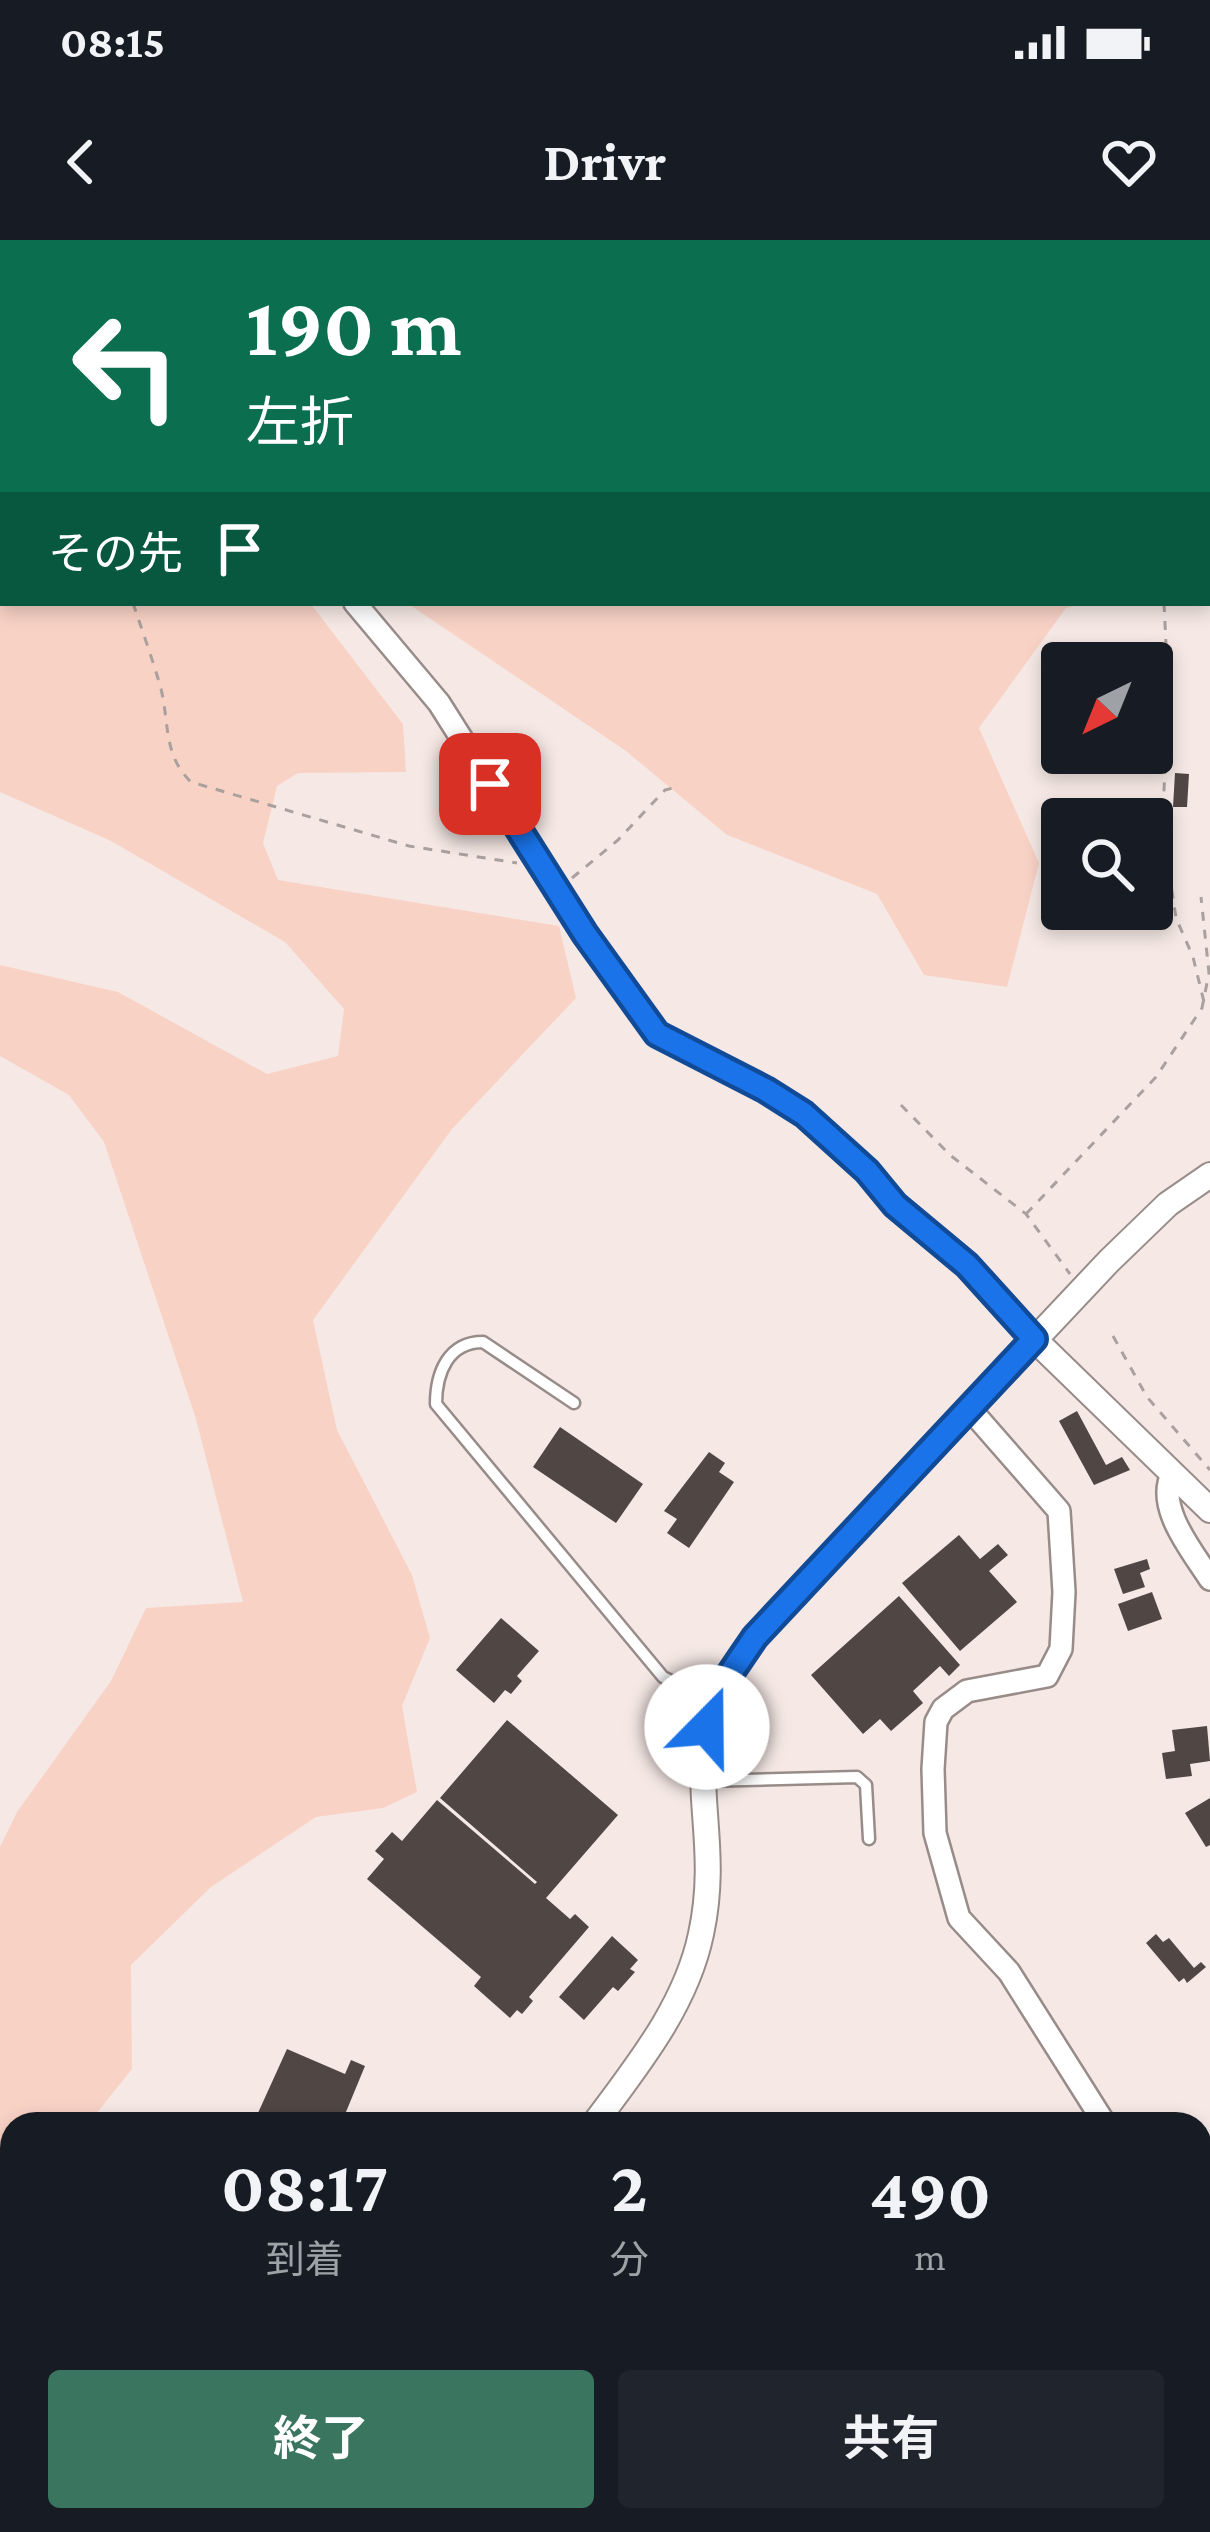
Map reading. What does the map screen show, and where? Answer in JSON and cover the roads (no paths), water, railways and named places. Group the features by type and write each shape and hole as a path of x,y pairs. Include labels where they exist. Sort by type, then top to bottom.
{"street":[{"path":"358,606 439,703 559,893 657,1034 804,1114 867,1171 895,1205 967,1265 1034,1339 1210,1510"},
{"path":"602,2112 669,2015 695,1958 706,1904 702,1751 714,1702 730,1670 755,1637 1034,1339 1150,1220 1210,1175"},
{"path":"970,1408 1059,1511 1064,1592 1060,1648 1047,1676 968,1691 943,1709 936,1722 935,1833 959,1918 1009,1972 1097,2112"},
{"path":"1172,1473 1167,1484 1170,1505 1210,1579"}],"lane":[{"path":"574,1402 484,1342 468,1342 456,1350 436,1383 436,1404 662,1677 714,1702"},
{"path":"700,1781 857,1777 866,1785 869,1838"}]}
